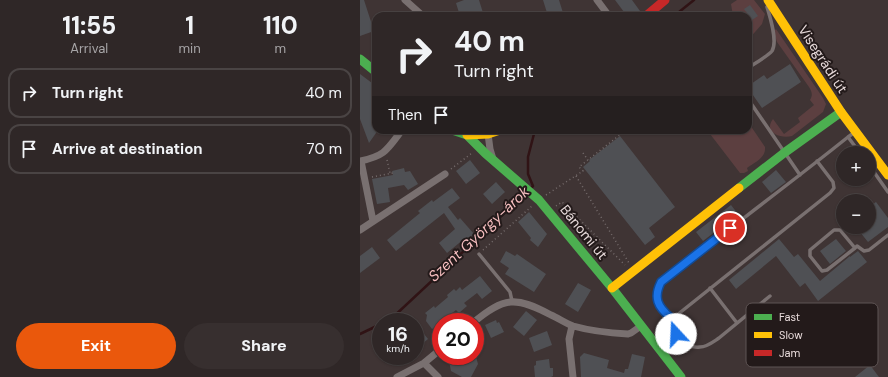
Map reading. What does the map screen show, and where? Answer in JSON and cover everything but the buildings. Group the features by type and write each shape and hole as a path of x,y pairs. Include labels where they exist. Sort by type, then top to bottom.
{"street":[{"path":"405,0 418,12"},
{"path":"597,0 606,12"},
{"path":"651,12 665,0"},
{"name":"Visegrádi út","path":"767,0 841,112 852,134 888,175"},
{"path":"360,59 372,69"},
{"path":"612,288 784,153 841,112"},
{"path":"373,222 360,161 376,157 385,152 399,134"},
{"path":"464,134 488,134 490,149 494,161"},
{"path":"467,135 494,161"},
{"name":"Bánomi út","path":"494,161 549,211 612,288 681,377"},
{"path":"360,230 445,174"},
{"path":"484,314 494,306 512,301 523,302 535,306 572,326 605,333 628,334 641,326"},
{"path":"572,326 569,340 572,377"},
{"path":"432,356 424,363 438,377"},
{"path":"397,377 420,365"}],"lane":[{"path":"752,65 771,52 773,45 767,0"},
{"path":"752,105 800,175"},
{"path":"746,316 710,344 701,347 691,347 684,343 676,334 671,324 670,317 662,310 657,299 657,290 661,282 852,134"},
{"name":"Visegrádi út","path":"852,134 857,146"},
{"path":"670,317 677,315 830,193 834,188 833,182 817,161"},
{"path":"876,175 888,192"},
{"path":"855,248 840,230 834,230 810,250 810,256 822,271 827,270 855,248 857,246 864,251 869,250 888,235"},
{"path":"479,254 510,292 512,301"},
{"path":"710,288 737,323"},
{"path":"761,303 770,296"}],"path":[{"path":"479,254 536,198 583,171 579,166 621,134"},
{"path":"445,174 479,148"},
{"path":"385,152 390,173"},
{"path":"583,153 588,160"},
{"path":"364,178 393,173"},
{"path":"549,211 562,202 627,267 630,265 576,176"}],"shaded area":[{"path":"737,0 754,0 765,14 762,24 752,35 752,12 732,12 731,4"},
{"path":"776,29 826,104 823,112 792,136 787,137 774,134 771,131 770,124 773,119 784,134 800,122 798,118 814,105 810,100 812,97 811,90 777,42 774,31"},
{"path":"752,128 765,147 765,151 762,157 747,168 748,171 740,173 710,134 752,134"}],"waterway":[{"name":"Szent György-árok","path":"679,12 694,0"},
{"name":"Szent György-árok","path":"531,188 533,186 528,174 528,157 534,134"},
{"name":"Szent György-árok","path":"397,313 527,192"},
{"name":"Szent György-árok","path":"360,334 372,328"}],"traffic: fast":[{"path":"360,59 372,69"},
{"path":"739,188 841,112"},
{"path":"464,134 467,135 485,153 539,200 612,288 681,377"}],"traffic: slow":[{"path":"768,0 841,112 888,175"},
{"path":"467,135 488,134"},
{"path":"612,288 739,188"}],"traffic: jam":[{"path":"651,12 665,0"}],"route":[{"path":"676,334 671,324 670,317 662,310 657,299 657,290 661,282 730,228"}]}
